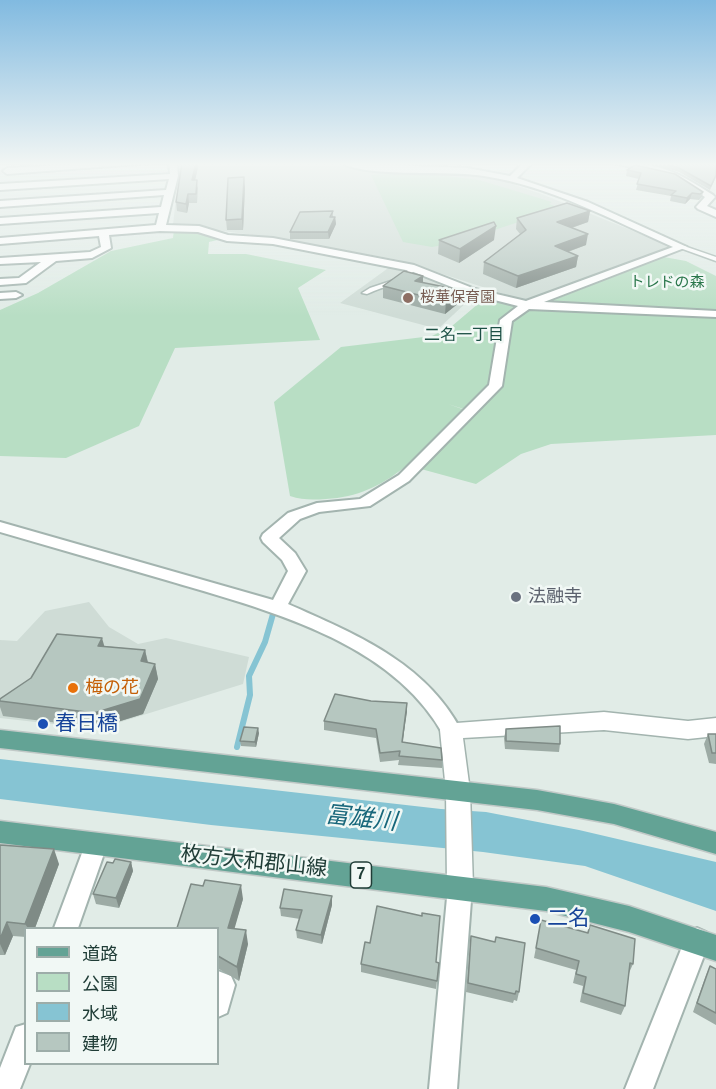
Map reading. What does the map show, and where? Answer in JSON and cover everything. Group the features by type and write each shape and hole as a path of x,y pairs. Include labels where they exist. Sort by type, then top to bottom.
{"main road":[{"path":"0,739 458,796 537,800 614,814 716,843"},
{"name":"枚方大和郡山線","path":"0,832 96,845 460,878 629,919 706,944"}],"street":[{"path":"0,221 108,214"},
{"path":"160,228 164,214"},
{"path":"603,214 682,247"},
{"path":"0,241 160,228 199,229 227,238 273,241 414,268 471,291 527,305 716,314"},
{"path":"0,261 92,255 106,248 104,233"},
{"path":"278,607 297,572 289,556 269,538 294,516 317,508 364,503 404,478 495,386 506,320 527,305 682,247"},
{"path":"0,282 22,281 53,258"},
{"path":"0,296 16,295"},
{"path":"0,527 278,607 341,635 400,669 440,710 451,730 458,796 460,878 443,1089"},
{"path":"451,730 604,721 688,730 716,727"},
{"path":"66,927 96,845"},
{"path":"639,1089 706,944"},
{"path":"219,984 222,985 219,999"},
{"path":"6,1089 24,1042"}],"lane":[{"path":"682,247 716,259"},
{"path":"365,293 374,287 402,281 414,268"}],"shaded area":[{"path":"174,214 591,214 673,247 529,302 399,260 281,239 173,224"},
{"name":"桜華保育園","path":"391,266 413,269 467,294 468,301 438,329 340,303"},
{"path":"89,602 109,627 138,644 166,638 249,657 243,684 98,729 0,718 0,640 17,641 45,611"}],"green space":[{"path":"390,214 543,214 455,243 432,247 403,242"},
{"path":"174,229 226,238 209,242 208,254 246,254 326,270 298,288 320,340 175,348 139,426 66,458 0,456 0,310 38,293 111,251 173,238"},
{"name":"トレドの森","path":"664,257 686,261 716,276 716,311 543,304"},
{"path":"485,298 529,310 609,310 716,317 716,435 551,444 521,454 476,484 421,469 476,413 448,404 465,410 403,469 386,480 368,490 348,496 312,500 290,496 274,402 341,347 432,336 452,326"}],"water":[{"name":"富雄川","path":"0,759 441,809 486,812 579,830 716,862 716,911 585,866 483,852 211,825 0,799"}],"building":[{"path":"226,214 242,214 242,219 226,220"},
{"path":"299,214 332,214 330,217 335,217 328,232 290,232"},
{"path":"531,214 582,214 557,222 588,234 555,246 578,256 518,276 484,262 526,230 517,218"},
{"path":"494,222 496,226 460,249 439,240"},
{"path":"404,271 423,276 415,281 460,290 446,302 383,286"},
{"path":"57,634 102,638 98,646 145,650 141,661 155,664 140,699 94,713 0,701 31,678"},
{"path":"335,694 371,701 407,703 402,742 441,748 442,760 399,756 400,751 380,753 376,729 324,721"},
{"path":"560,726 560,744 506,741 506,729"},
{"path":"244,727 258,728 255,742 240,741"},
{"path":"708,734 716,734 716,753 712,753"},
{"path":"0,845 54,849 25,924 7,922 0,939"},
{"path":"115,859 131,862 116,898 93,894 107,862 113,863"},
{"path":"205,880 241,885 228,928 246,930 237,967 219,957 219,927 177,927 191,884 203,886"},
{"path":"284,889 332,896 321,935 296,930 302,910 280,908"},
{"path":"377,906 422,916 422,913 440,916 436,962 439,963 437,981 361,964 365,942 370,943"},
{"path":"541,920 588,933 590,925 635,939 625,1006 583,993 586,977 576,974 579,961 536,948"},
{"path":"471,936 495,942 496,937 525,943 519,992 516,991 515,994 468,983"},
{"path":"710,966 716,969 716,1013 697,1003"}],"waterway":[{"path":"237,747 250,695 249,676 265,642 273,614"}],"place":[{"name":"桜華保育園","path":"408,298"},
{"name":"法融寺","path":"516,597"},
{"name":"梅の花","path":"73,688"},
{"name":"春日橋","path":"43,724"},
{"name":"二名","path":"535,919"}],"district":[{"name":"二名一丁目","path":"464,336"}]}
